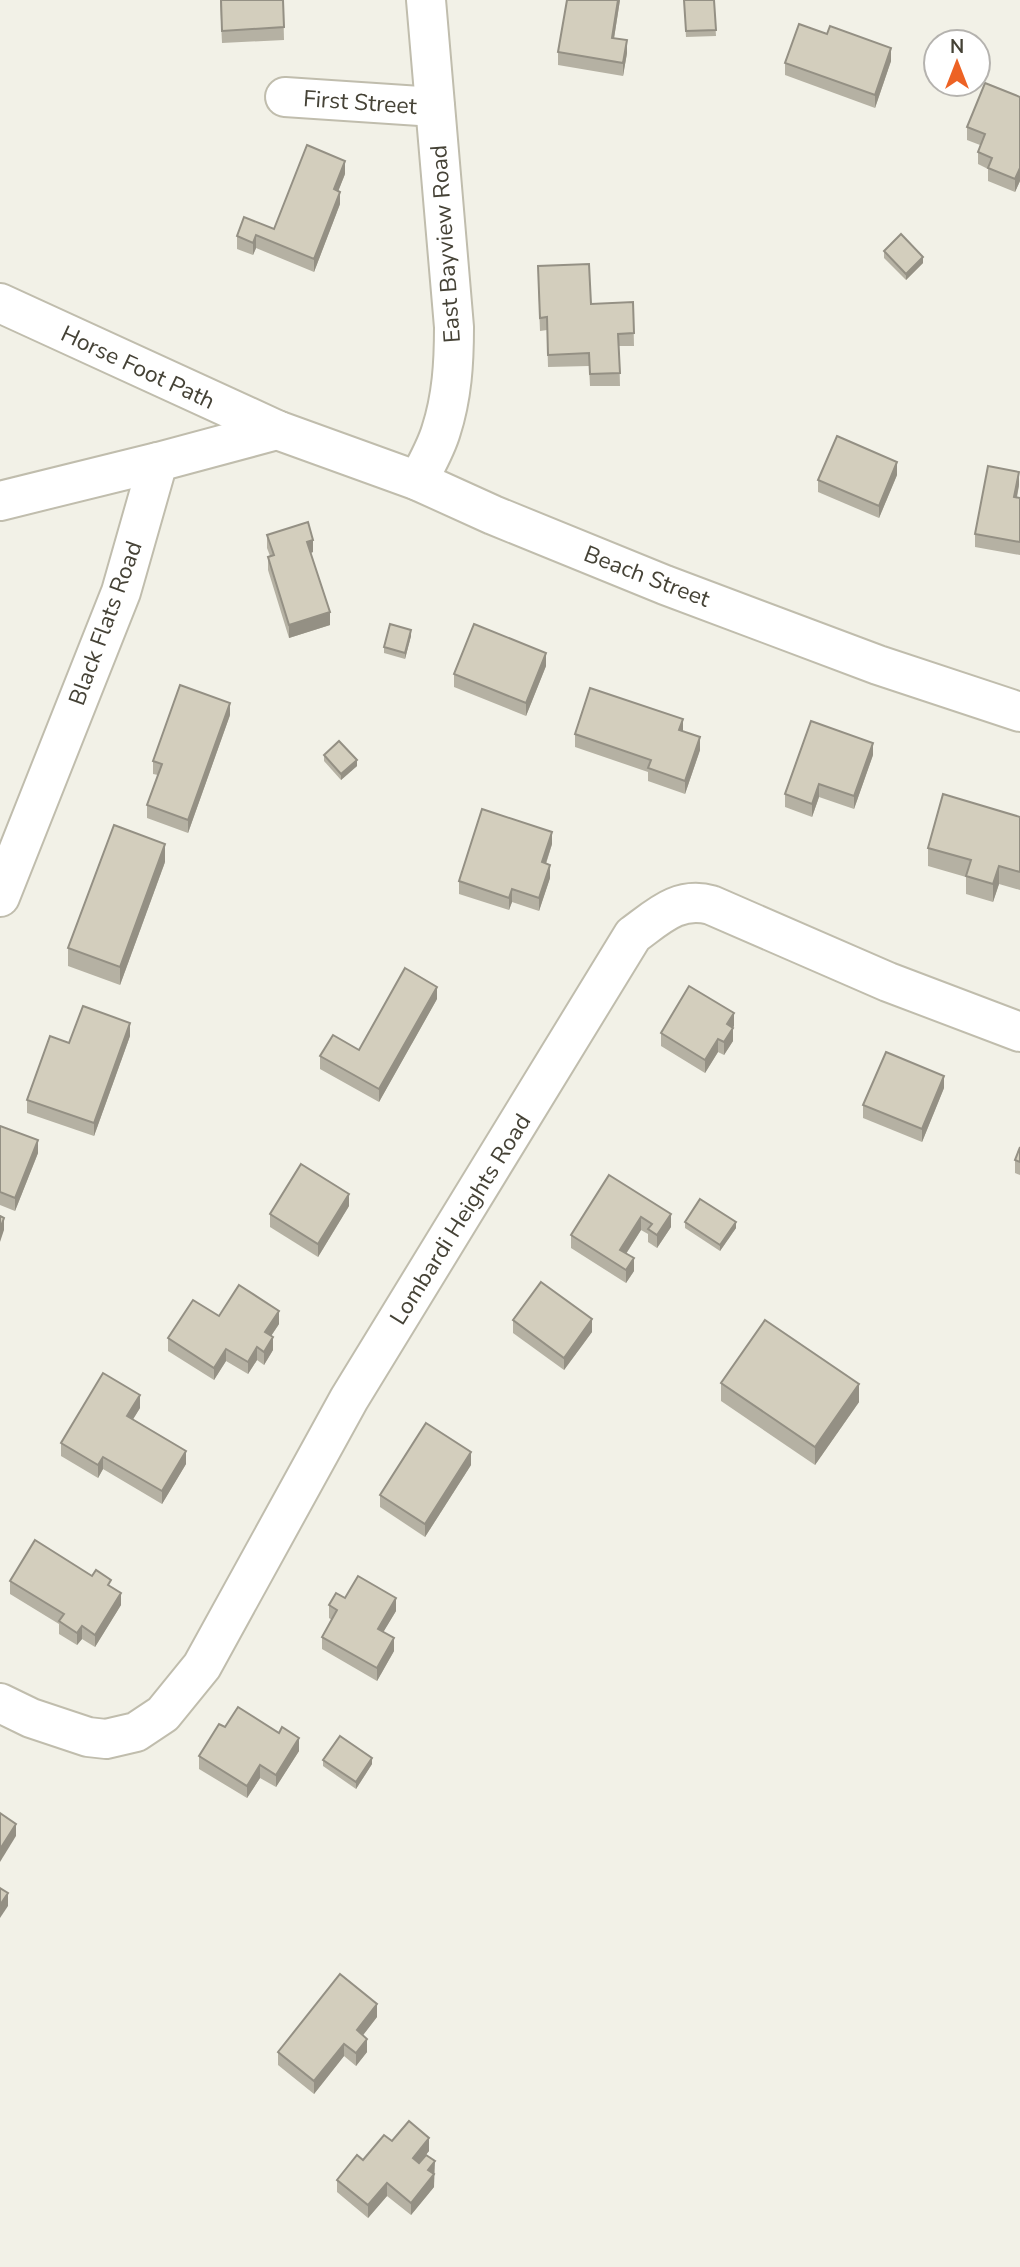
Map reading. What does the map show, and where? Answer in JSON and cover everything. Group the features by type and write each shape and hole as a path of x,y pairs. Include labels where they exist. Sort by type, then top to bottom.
{"street":[{"name":"East Bayview Road","path":"418,481 440,434 450,398 454,362 454,327 426,0"},
{"name":"First Street","path":"285,97 435,107"},
{"name":"Horse Foot Path","path":"0,303 277,430"},
{"name":"Beach Street","path":"277,430 418,481 493,515 665,585 878,665 1020,712"},
{"path":"0,501 277,430"},
{"name":"Black Flats Road","path":"0,897 121,592 158,462"},
{"name":"Lombardi Heights Road","path":"0,1703 31,1718 88,1737 106,1739 136,1732 163,1714 202,1666 349,1399 633,935 656,918 684,903 712,905 888,982 1020,1032"}],"building":[{"path":"221,0 283,0 284,27 222,31"},
{"path":"567,0 618,0 612,38 627,40 623,63 558,52"},
{"path":"684,0 714,0 716,30 686,31"},
{"path":"799,24 827,34 830,26 891,48 875,95 785,63"},
{"path":"992,86 1020,97 1020,168 1015,179 988,168 992,158 978,152 985,134 967,127 979,98 992,98"},
{"path":"307,145 345,161 334,189 340,192 314,259 256,235 253,243 237,236 244,217 274,229"},
{"path":"901,234 923,257 906,274 884,251"},
{"path":"589,264 591,304 633,302 634,333 618,334 620,373 590,374 589,353 548,355 547,317 540,318 538,266"},
{"path":"837,436 897,462 879,506 818,480"},
{"path":"988,466 1019,472 1014,497 1020,498 1020,542 975,534"},
{"path":"308,522 313,540 307,542 330,612 289,625 268,557 274,555 267,535"},
{"path":"390,624 411,630 405,653 384,647"},
{"path":"474,624 546,653 526,703 454,674"},
{"path":"180,685 230,703 188,820 147,805 162,764 153,761"},
{"path":"590,688 683,719 679,730 700,737 685,781 648,768 651,760 575,734"},
{"path":"811,721 873,743 854,796 819,784 812,804 785,794"},
{"path":"339,741 357,760 341,774 324,755"},
{"path":"943,794 1020,817 1020,872 999,866 993,884 966,876 971,860 928,848"},
{"path":"482,809 552,832 542,862 550,865 539,898 512,889 509,898 459,881"},
{"path":"114,825 165,844 120,967 68,948"},
{"path":"405,968 437,987 379,1089 320,1056 333,1035 359,1050"},
{"path":"689,986 734,1013 727,1024 733,1028 724,1042 718,1039 705,1060 661,1033"},
{"path":"83,1006 130,1023 94,1123 27,1100 50,1036 69,1043"},
{"path":"886,1052 944,1076 922,1129 863,1105"},
{"path":"0,1126 38,1140 15,1198 0,1192"},
{"path":"1020,1147 1020,1162 1015,1160"},
{"path":"301,1164 349,1194 318,1244 270,1214"},
{"path":"609,1175 671,1214 657,1235 648,1229 652,1224 641,1217 620,1250 634,1258 626,1270 571,1235"},
{"path":"700,1199 736,1222 720,1245 685,1222"},
{"path":"541,1282 592,1319 564,1358 513,1320"},
{"path":"239,1285 279,1311 265,1332 273,1337 264,1352 257,1347 248,1362 226,1349 214,1368 168,1338 193,1300 219,1316"},
{"path":"765,1320 859,1384 815,1447 721,1383"},
{"path":"103,1373 140,1395 127,1416 186,1451 162,1491 103,1457 98,1465 61,1443"},
{"path":"426,1423 471,1452 425,1524 380,1495"},
{"path":"35,1540 92,1576 96,1570 111,1580 108,1585 121,1593 95,1635 82,1626 77,1633 59,1621 64,1614 10,1581"},
{"path":"358,1576 396,1598 378,1629 394,1638 377,1668 322,1637 337,1610 329,1605 336,1593 345,1598"},
{"path":"238,1707 279,1733 282,1727 299,1738 276,1775 260,1765 247,1786 199,1756 219,1724 225,1727"},
{"path":"340,1736 372,1758 356,1782 323,1760"},
{"path":"0,1813 16,1824 0,1849"},
{"path":"0,1888 8,1893 0,1905"},
{"path":"340,1974 377,2004 357,2030 367,2039 356,2053 344,2044 314,2081 278,2052"},
{"path":"409,2121 429,2138 413,2158 419,2163 426,2155 435,2161 428,2170 434,2174 411,2203 387,2183 368,2205 337,2180 357,2155 363,2160 384,2135 392,2141"}]}
